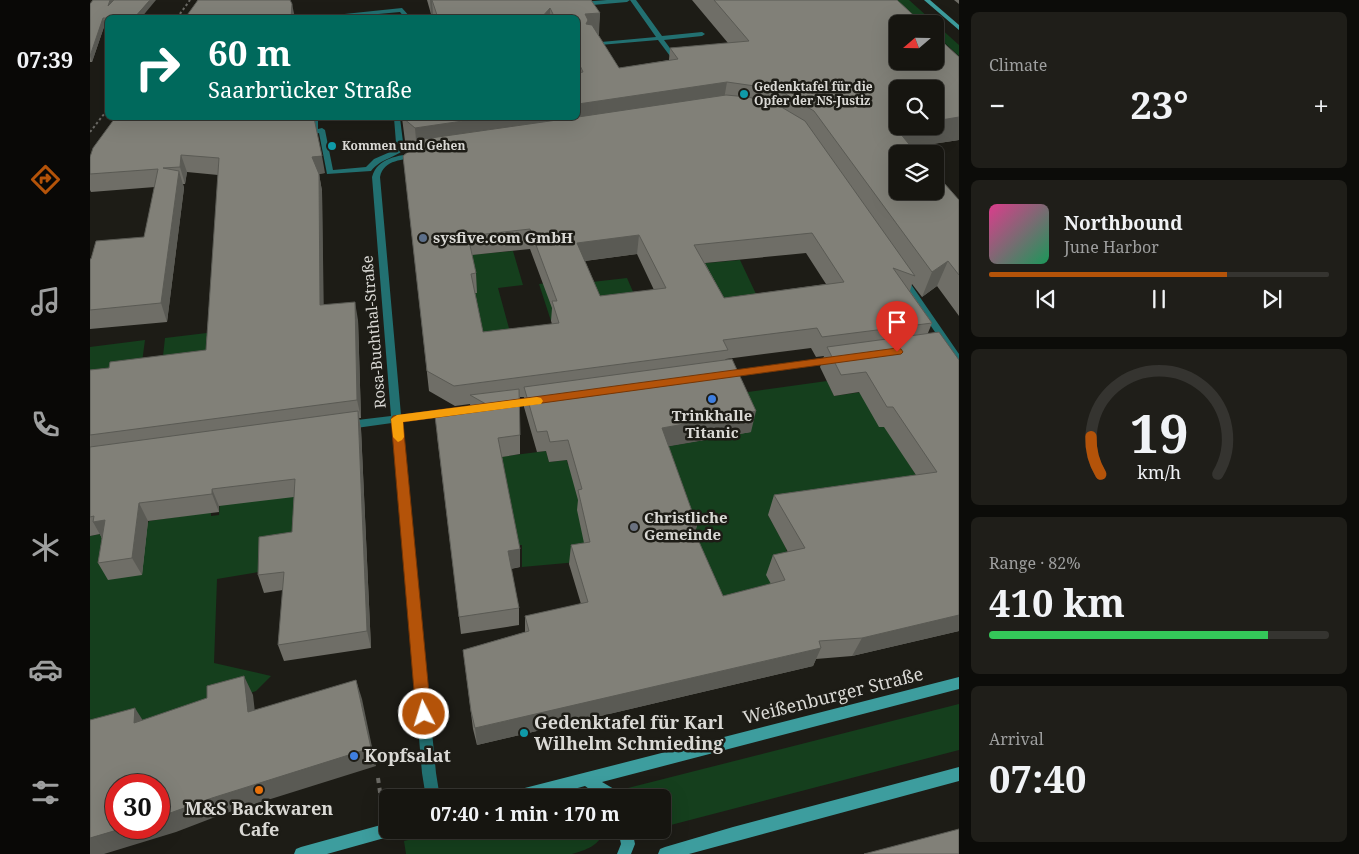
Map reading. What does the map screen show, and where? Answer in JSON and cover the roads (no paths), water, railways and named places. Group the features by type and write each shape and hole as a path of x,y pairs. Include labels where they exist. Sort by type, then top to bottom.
{"main road":[{"path":"927,0 959,28"},
{"name":"Weißenburger Straße","path":"548,789 959,683"},
{"path":"665,854 732,834 959,774"},
{"path":"586,779 601,789"},
{"path":"301,854 379,832"},
{"path":"624,854 628,844 627,839"}],"street":[{"path":"569,5 627,0"},
{"path":"633,0 672,55"},
{"path":"344,15 402,10 406,15"},
{"path":"589,45 702,34"},
{"path":"315,120 315,132 322,130 330,172 368,169 374,160 384,155 398,153 404,146 400,143 397,120"},
{"name":"Rosa-Buchthal-Straße","path":"420,155 382,164 377,170 376,177 432,789"},
{"path":"895,268 943,346 959,361"},
{"path":"943,346 959,343"},
{"path":"718,376 847,359"},
{"path":"337,427 491,407"}],"place":[{"name":"Gedenktafel für die Opfer der NS-Justiz","path":"744,94"},
{"name":"Kommen und Gehen","path":"332,146"},
{"name":"sysfive.com GmbH","path":"423,238"},
{"name":"Trinkhalle Titanic","path":"712,399"},
{"name":"Christliche Gemeinde","path":"634,527"},
{"name":"Gedenktafel für Karl Wilhelm Schmieding","path":"524,733"},
{"name":"Kopfsalat","path":"354,756"},
{"name":"M&S Backwaren Cafe","path":"259,790"}]}
